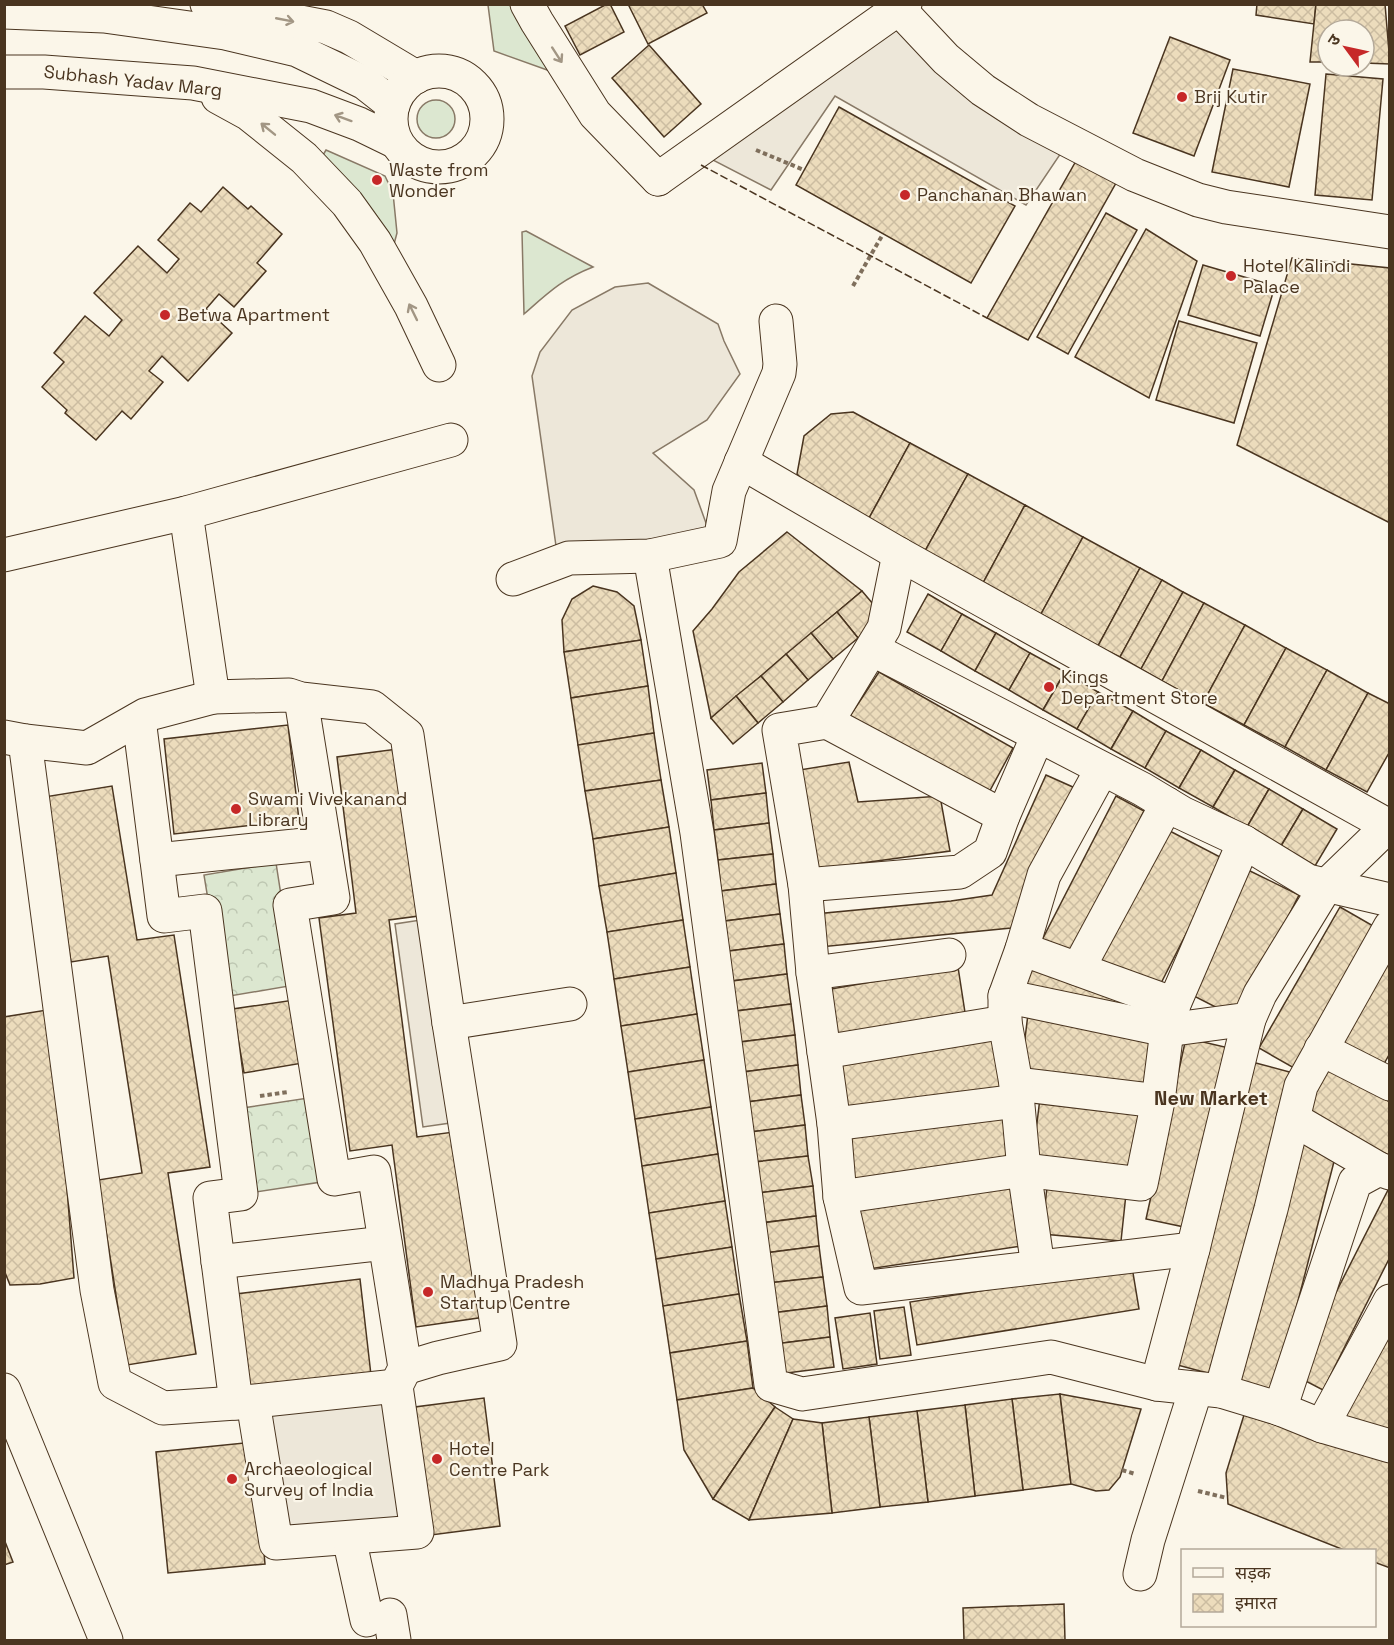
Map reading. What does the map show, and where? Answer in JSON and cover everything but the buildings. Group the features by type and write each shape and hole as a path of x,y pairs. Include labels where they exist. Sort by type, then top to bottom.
{"street":[{"path":"207,4 326,27 349,37 416,77"},
{"path":"527,4 595,114 658,179 900,6 946,59 983,90 1029,120 1135,175 1198,200 1226,207 1389,232"},
{"path":"4,12 104,16 225,33 297,50 365,83 393,105"},
{"path":"434,71 454,72 470,81 482,96 488,115 486,133 474,152 459,162 444,168 424,166 408,157 396,142 390,124 393,105 402,88 416,77 434,71"},
{"name":"Subhash Yadav Marg","path":"4,72 44,72 193,83 311,106 360,124 396,142"},
{"path":"193,83 249,114 304,158 347,203 380,251 411,306 439,365"},
{"path":"513,579 569,558 650,556 720,541 729,491 779,373 776,321"},
{"path":"4,555 186,513 451,440"},
{"path":"741,462 899,554 1389,825 1326,886 1260,993 1249,1019 1193,1249 1157,1384"},
{"path":"186,513 213,697"},
{"path":"827,722 884,628 899,554"},
{"path":"650,556 697,833 771,1385 802,1394 1051,1357 1157,1384 1208,1390 1280,1409 1322,1426 1389,1446"},
{"path":"872,649 1182,813 1244,842 1308,881 1389,900"},
{"path":"289,695 301,699 372,707 407,735 449,1023 500,1344 438,1358 400,1377 245,1402 163,1408 115,1383 97,1290 15,739 87,748 145,715 213,697 289,695"},
{"path":"139,718 164,916 205,911 241,1194 210,1198 218,1262 245,1402 276,1543 417,1532 385,1243 374,1172 334,1179 290,905 333,898 301,699"},
{"path":"1003,816 827,722 779,730 805,885 813,973 834,1124 840,1197 861,1288 1193,1249"},
{"path":"805,885 960,872 990,852 1038,735"},
{"path":"1038,1267 1005,1009 1044,875 1102,769"},
{"path":"1078,969 1167,804"},
{"path":"840,1197 1024,1170 1141,1184 1158,1101 1170,1017 1244,842"},
{"path":"157,860 324,843"},
{"path":"1140,1574 1148,1540 1208,1390 1271,1209 1301,1086 1389,927"},
{"path":"1022,949 1078,969 1170,1017"},
{"path":"813,973 949,955"},
{"path":"449,1023 570,1004"},
{"path":"824,1052 1005,1009 1249,1019"},
{"path":"1321,1049 1389,1084"},
{"path":"834,1124 1016,1093 1158,1101"},
{"path":"1293,1119 1384,1171"},
{"path":"1280,1409 1355,1182 1384,1171"},
{"path":"218,1262 385,1243"},
{"path":"1322,1426 1389,1300"},
{"path":"4,1390 106,1641"},
{"path":"349,1538 384,1625"}],"path":[{"path":"750,147 804,170"},
{"path":"853,286 883,234"},
{"path":"229,1102 319,1086"}],"green space":[{"path":"488,5 510,5 550,71 494,51"},
{"path":"436,100 449,106 455,119 449,132 436,138 423,132 417,119 423,106"},
{"path":"326,150 385,176 393,193 397,233 393,248 323,155"},
{"path":"526,231 593,267 564,282 524,314 522,232"},
{"path":"276,863 295,985 224,997 204,875"},
{"path":"308,1098 321,1182 256,1192 243,1108"}],"shaded area":[{"path":"898,24 1061,153 1026,205 835,96 771,190 707,157"},
{"path":"648,283 718,324 740,374 707,420 653,453 694,490 710,534 557,553 532,376 540,352 572,310 615,287"},
{"path":"427,919 457,1122 423,1127 395,924"},
{"path":"392,1396 408,1517 284,1534 268,1413"}],"fence":[{"path":"701,165 987,318"}],"place":[{"name":"Brij Kutir","path":"1182,97"},
{"name":"Waste from Wonder","path":"377,180"},
{"name":"Panchanan Bhawan","path":"905,195"},
{"name":"Hotel Kalindi Palace","path":"1231,276"},
{"name":"Betwa Apartment","path":"165,315"},
{"name":"Kings Department Store","path":"1049,687"},
{"name":"Swami Vivekanand Library","path":"236,809"},
{"name":"Madhya Pradesh Startup Centre","path":"428,1292"},
{"name":"Hotel Centre Park","path":"437,1459"},
{"name":"Archaeological Survey of India","path":"232,1479"}],"district":[{"name":"New Market","path":"1211,1098"}]}
